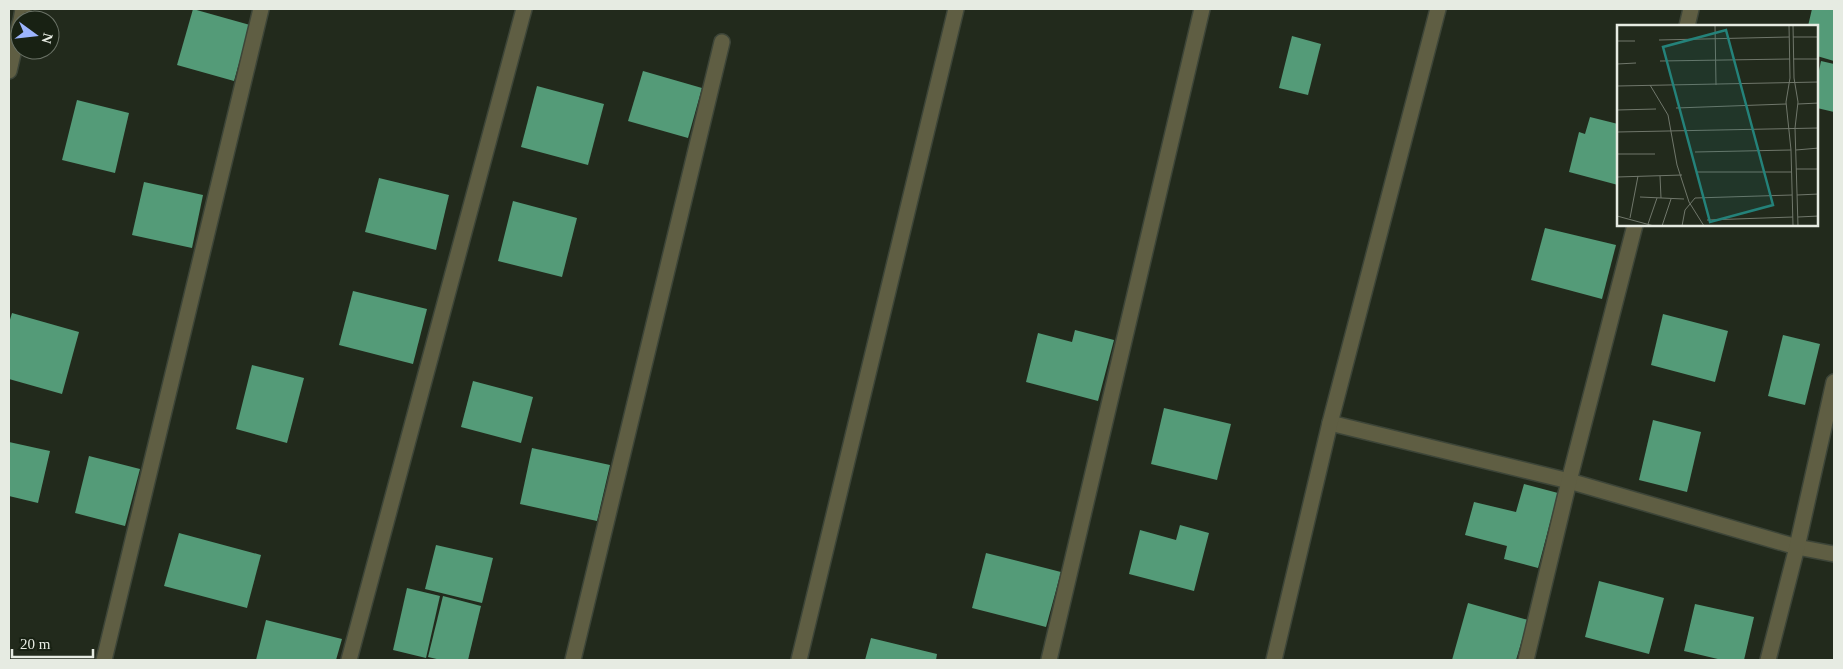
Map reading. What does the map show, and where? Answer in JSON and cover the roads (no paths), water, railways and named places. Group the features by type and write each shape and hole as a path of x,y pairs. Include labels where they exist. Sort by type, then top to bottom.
{"street":[{"path":"104,660 261,9"},
{"path":"349,660 524,9"},
{"path":"799,660 956,9"},
{"path":"1050,660 1202,9"},
{"path":"1274,660 1330,423 1438,9"},
{"path":"1687,25 1691,9"},
{"path":"573,660 722,42"},
{"path":"1526,660 1569,482 1635,226"},
{"path":"1768,660 1797,547 1834,382"},
{"path":"1330,423 1569,482 1797,547 1834,554"}]}
